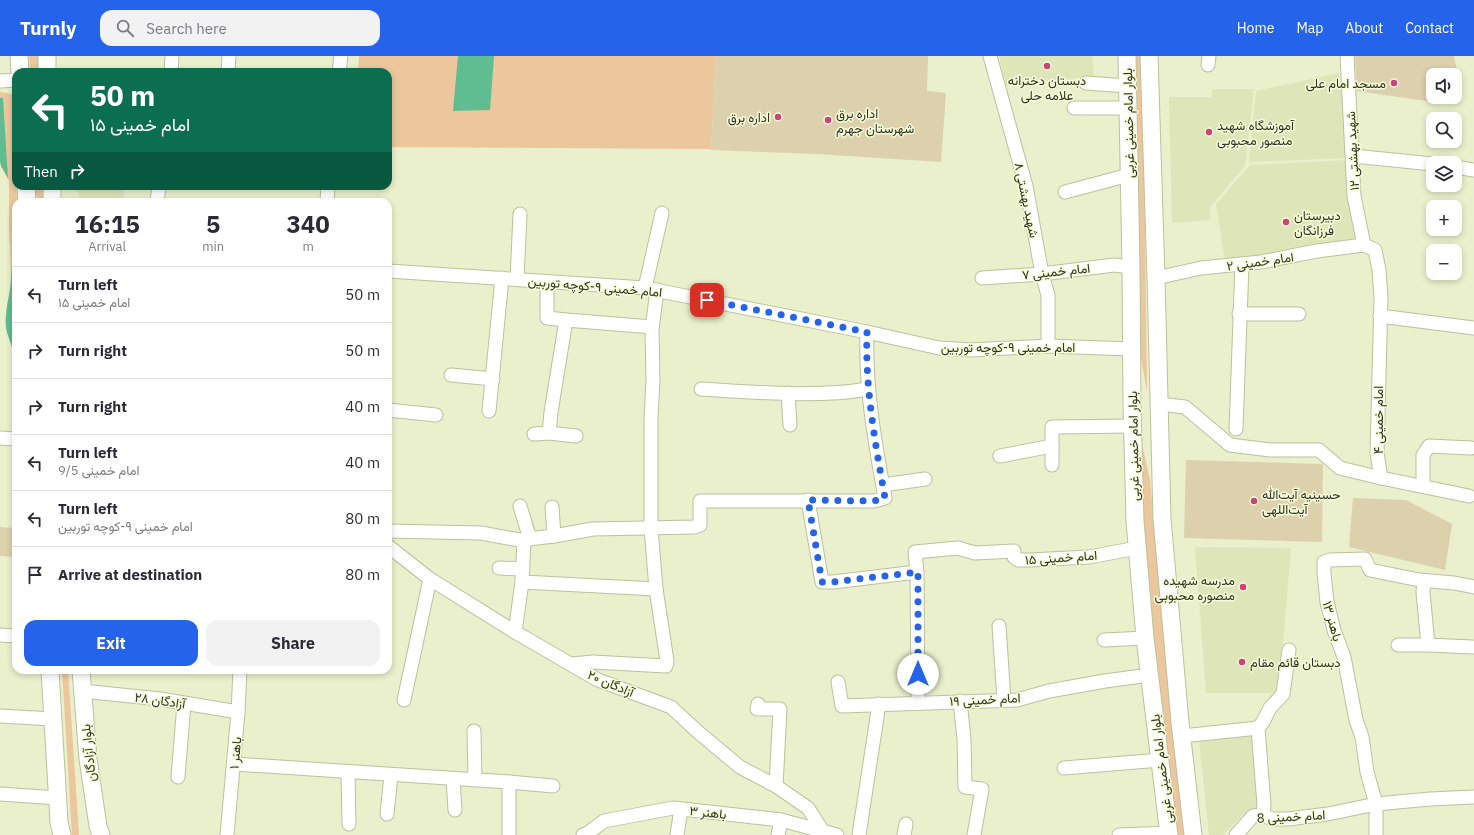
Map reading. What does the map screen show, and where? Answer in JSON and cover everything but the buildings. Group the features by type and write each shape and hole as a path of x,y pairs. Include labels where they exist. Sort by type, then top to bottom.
{"main road":[{"path":"19,56 20,68"},
{"path":"47,56 47,68"},
{"name":"بلوار امام خمینی غربی","path":"1127,56 1135,516 1145,638 1169,834"},
{"name":"بلوار امام خمینی غربی","path":"1149,56 1162,519 1182,736 1193,835"},
{"path":"1132,406 1159,404"},
{"path":"50,674 59,822 62,835"},
{"name":"بلوار آزادگان","path":"81,674 88,759 101,832"}],"street":[{"path":"171,68 172,56"},
{"path":"228,68 229,56"},
{"path":"340,68 341,56"},
{"name":"شهید بهشتی ۸","path":"990,56 1026,186 1042,274 1048,295 1048,346"},
{"name":"شهید بهشتی ۱۲","path":"1347,56 1354,196 1364,245"},
{"path":"0,81 12,80"},
{"path":"1086,83 1127,86"},
{"path":"1074,108 1128,108"},
{"path":"1353,156 1426,163"},
{"path":"1462,167 1474,170"},
{"path":"1065,192 1129,175"},
{"path":"572,664 592,662 666,666 667,661 656,589 651,528 651,419 653,380 651,289 662,212"},
{"path":"517,279 520,214"},
{"name":"امام خمینی ۲","path":"1156,278 1201,268 1261,262 1317,251 1364,245"},
{"name":"امام خمینی ۴","path":"1364,245 1375,250 1379,270 1381,298 1377,453 1381,478"},
{"path":"1236,429 1242,264"},
{"name":"امام خمینی ۷","path":"982,278 1042,274 1114,265 1131,267"},
{"name":"امام خمینی ۹-کوچه توربین","path":"392,271 651,289 867,332 939,348 971,350 1048,346 1131,349"},
{"path":"489,411 494,379 502,278"},
{"path":"547,282 547,318 652,327"},
{"path":"734,306 943,352 939,348"},
{"path":"1239,314 1299,314"},
{"path":"1380,316 1474,328"},
{"path":"550,433 551,412 566,320"},
{"path":"867,332 866,359 868,389 884,491"},
{"path":"451,375 494,379"},
{"path":"701,389 788,393 852,392 868,389"},
{"path":"788,393 790,425"},
{"path":"1159,404 1185,407 1230,445 1270,450 1319,450 1340,468 1469,496"},
{"path":"392,410 436,415"},
{"path":"1052,465 1052,427 1133,426"},
{"path":"534,434 550,433 576,436"},
{"path":"0,438 12,439"},
{"path":"1000,456 1052,446"},
{"path":"1423,486 1423,455 1429,446 1471,448"},
{"path":"392,530 481,533 519,540 593,529 694,527 700,525 700,500 874,501 884,491 925,479"},
{"path":"808,500 822,582 918,572 918,703"},
{"path":"515,632 527,539 520,506"},
{"path":"552,507 554,536"},
{"name":"امام خمینی ۱۵","path":"918,572 915,552 958,548 975,553 1014,551 1014,558 1018,560 1030,560 1089,557 1138,548"},
{"name":"آزادگان ۲۰","path":"392,549 430,579 515,632 598,680 671,707 740,767 776,786 808,808 822,830"},
{"name":"باهنر ۱۳","path":"1376,835 1376,804 1367,772 1362,737 1344,657 1334,630 1327,602 1324,562 1330,560 1365,559 1370,570 1474,587"},
{"path":"499,568 523,569"},
{"path":"404,700 430,579"},
{"path":"1424,580 1423,592 1428,646"},
{"path":"522,582 656,589"},
{"path":"999,626 1004,700"},
{"path":"0,635 12,636"},
{"path":"1104,640 1145,638"},
{"path":"1398,645 1472,647"},
{"path":"1182,736 1258,728 1263,722 1270,708 1283,694 1289,650"},
{"name":"باهنر ۱","path":"227,835 234,764 240,674"},
{"name":"امام خمینی ۱۹","path":"838,682 842,706 1017,700 1050,691 1150,675"},
{"name":"آزادگان ۲۸","path":"82,691 160,699 238,712"},
{"path":"960,701 964,739 965,787 982,789 974,835"},
{"path":"178,777 184,704"},
{"path":"758,704 757,709 780,709 776,786"},
{"path":"859,835 879,704"},
{"path":"0,716 53,719"},
{"path":"1258,728 1264,805 1263,815"},
{"path":"474,731 475,780"},
{"path":"1064,768 1160,760"},
{"path":"234,764 553,786"},
{"path":"348,772 349,824"},
{"path":"387,814 391,775"},
{"path":"453,779 455,810"},
{"path":"508,782 509,835"},
{"path":"0,794 58,798"},
{"name":"امام خمینی 8","path":"1236,835 1253,816 1263,815 1272,819 1295,818 1328,814 1376,804 1474,797"},
{"name":"باهنر ۳","path":"583,835 604,821 673,808 781,820 837,835"},
{"path":"678,835 680,809"},
{"path":"778,835 781,820"},
{"path":"1120,835 1169,834"}],"shaded area":[{"path":"29,56 38,56 39,68 30,68"},
{"path":"359,56 716,56 711,149 392,147 392,68 358,68"},
{"path":"458,56 494,56 490,110 453,111"},
{"name":"دبستان دخترانه علامه حلی","path":"999,56 1092,56 1094,76 1006,86"},
{"path":"1132,56 1143,56 1147,392 1139,347"},
{"path":"1339,73 1348,158 1249,162 1256,91"},
{"name":"آموزشگاه شهید منصور محبوبی","path":"1212,89 1254,89 1245,166 1210,207 1210,220 1172,223 1169,97 1212,97"},
{"path":"0,92 12,94 12,190 16,190 17,198 12,198 12,344 6,329 7,304 11,289 9,181 0,161"},
{"path":"0,98 3,98 8,178 1,166 0,161"},
{"name":"دبیرستان فرزانگان","path":"1349,160 1355,241 1225,261 1216,204 1250,165"},
{"path":"35,190 45,190 46,198 36,198"},
{"path":"78,190 123,190 124,198 79,198"},
{"path":"9,218 11,251 9,232"},
{"path":"11,258 12,348 6,328"},
{"path":"1142,444 1150,480 1172,717 1187,835 1176,835 1161,719 1140,502"},
{"path":"1195,547 1291,548 1284,632 1276,693 1206,693"},
{"path":"62,674 68,674 79,835 72,835"},
{"path":"1254,734 1259,809 1246,812 1223,835 1209,835 1199,740"}],"place":[{"name":"دبستان دخترانه علامه حلی","path":"1047,66"},
{"name":"مسجد امام علی","path":"1394,83"},
{"name":"اداره برق","path":"778,117"},
{"name":"اداره برق شهرستان جهرم","path":"828,120"},
{"name":"آموزشگاه شهید منصور محبوبی","path":"1209,132"},
{"name":"دبیرستان فرزانگان","path":"1286,222"},
{"name":"حسینیه آیت‌الله آیت‌اللهی","path":"1254,501"},
{"name":"مدرسه شهیده منصوره محبوبی","path":"1243,587"},
{"name":"دبستان قائم مقام","path":"1242,662"}],"route":[{"path":"707,300 867,332 866,359 870,407 885,498 874,501 808,500 822,582 918,572 918,674"}]}
